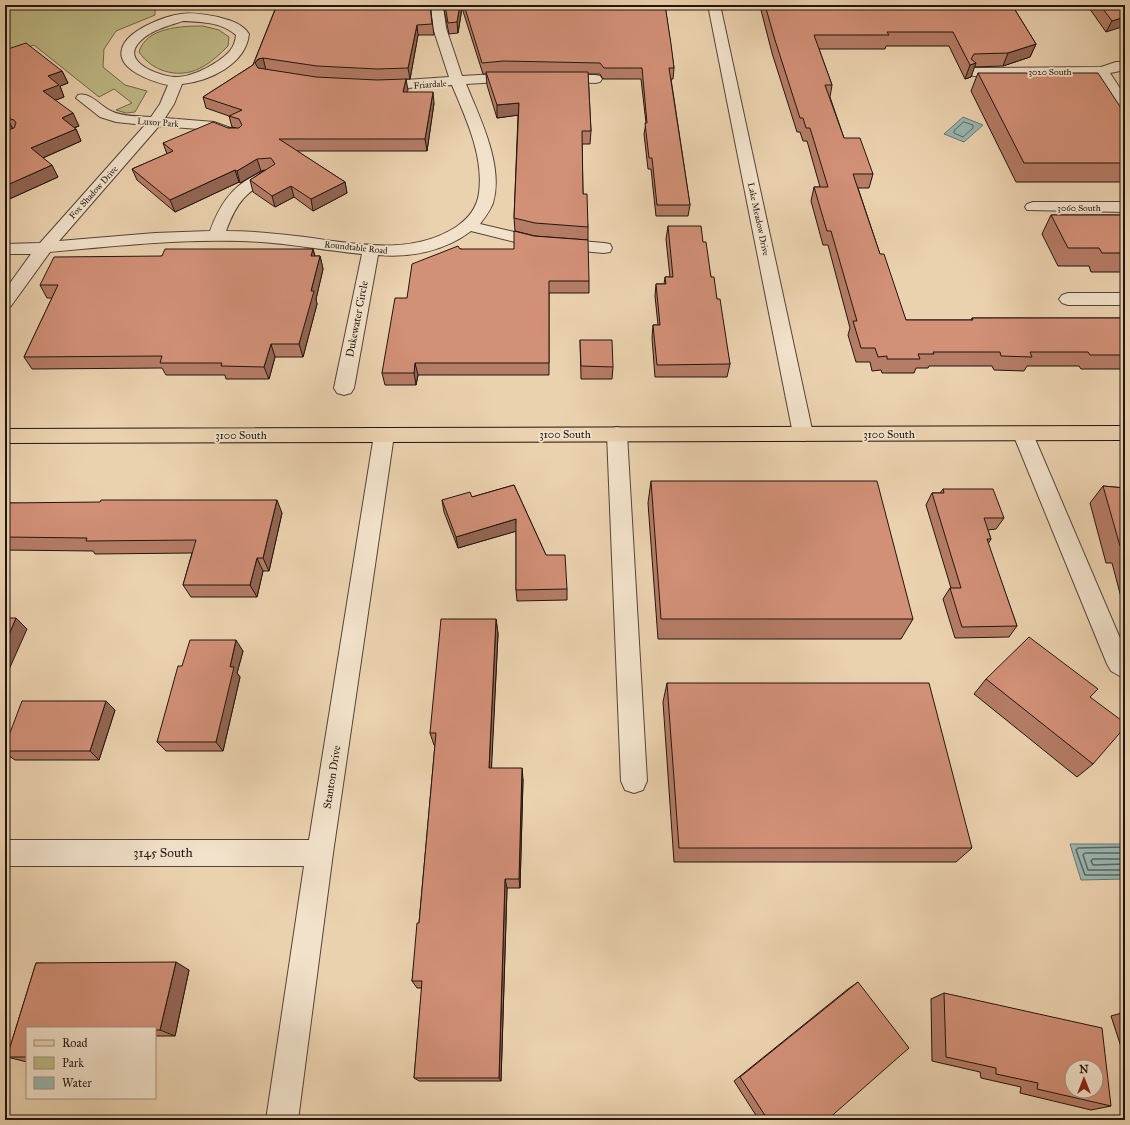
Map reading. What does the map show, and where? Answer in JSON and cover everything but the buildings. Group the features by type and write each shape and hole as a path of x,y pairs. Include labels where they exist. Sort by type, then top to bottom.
{"main road":[{"name":"3100 South","path":"5,436 1125,433"}],"street":[{"name":"Roundtable Road","path":"5,249 44,248 167,237 216,235 275,238 371,250 399,251 426,247 453,236 469,226 481,212 486,198 488,183 481,143 442,38 437,5"},
{"path":"714,5 805,5"},
{"name":"Lake Meadow Drive","path":"714,5 803,434"},
{"path":"180,11 223,22 239,30 242,34 243,40 237,53 222,65 198,76 177,81 147,74 133,64 128,54 131,43 142,33 180,11"},
{"name":"3020 South","path":"974,72 1102,71 1116,66 1125,66"},
{"path":"1102,71 1125,107"},
{"name":"Friardale","path":"365,86 459,82 489,78 595,79"},
{"name":"Fox Shadow Drive","path":"5,302 44,248 154,123 167,104 177,81"},
{"name":"Luxor Park","path":"83,98 105,114 116,118 154,123 214,126 237,135"},
{"path":"216,235 232,198 246,186 269,174"},
{"name":"3060 South","path":"1033,207 1125,207"},
{"path":"469,226 547,244 604,248"},
{"name":"Dukewater Circle","path":"344,388 371,250"},
{"path":"1068,299 1125,299"},
{"path":"617,434 634,781"},
{"path":"1024,434 1119,664 1125,668"},
{"name":"Stanton Drive","path":"282,1120 320,852 384,435"},
{"name":"3145 South","path":"5,853 320,852"}],"green space":[{"path":"5,5 151,5 155,9 155,15 116,31 104,49 103,67 125,85 147,91 135,112 126,113 116,110 132,103 114,89 99,97 34,45 5,55"},
{"path":"203,26 219,30 229,37 228,46 211,62 195,70 187,73 168,72 152,65 139,52 149,37 157,33 175,28"}],"water":[{"path":"963,117 983,125 964,142 944,134"},
{"path":"1070,844 1125,844 1125,879 1081,880"}]}
